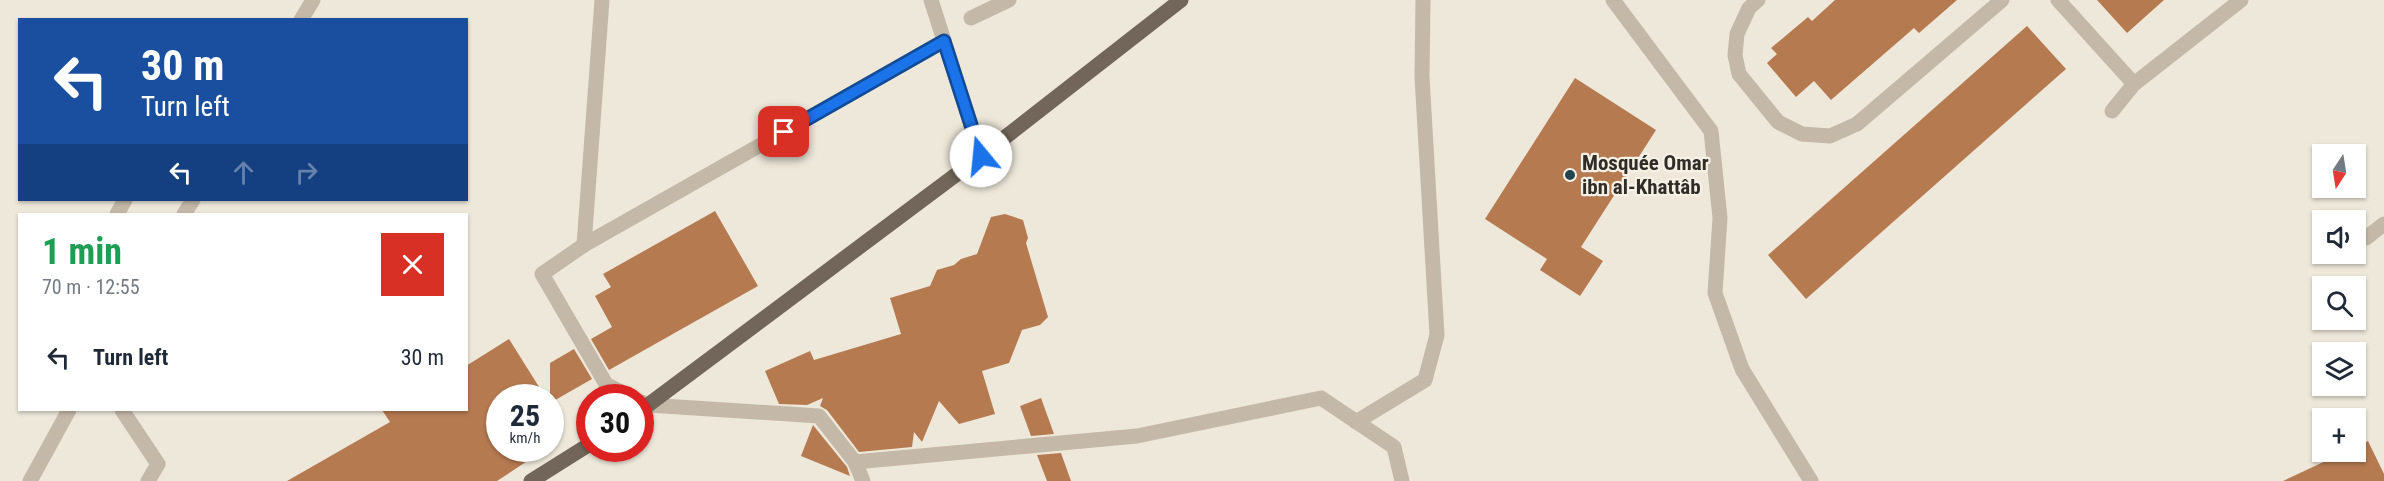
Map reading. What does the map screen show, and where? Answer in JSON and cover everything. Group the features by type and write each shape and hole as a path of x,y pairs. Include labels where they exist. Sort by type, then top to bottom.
{"main road":[{"path":"654,398 981,156 1181,0"},
{"path":"531,481 576,453"}],"street":[{"path":"302,18 313,0"},
{"path":"584,245 602,0"},
{"path":"931,0 981,156"},
{"path":"971,18 1009,0"},
{"path":"1356,422 1425,380 1437,335 1422,77 1423,0"},
{"path":"1613,0 1710,131 1720,218 1715,293 1742,369 1811,481"},
{"path":"1758,0 1749,8 1737,34 1735,55 1739,74 1778,122 1802,134 1830,136 1857,124 2002,0"},
{"path":"2058,0 2134,84"},
{"path":"2112,111 2134,84 2241,0"},
{"path":"606,384 542,274 584,245 944,41"},
{"path":"2366,238 2384,224"},
{"path":"855,462 1137,436 1321,398 1394,447 1402,481"},
{"path":"654,407 819,416 855,462 863,481"},
{"path":"30,481 68,411"},
{"path":"123,411 158,464 148,481"}],"building":[{"path":"1835,0 1957,0 1919,33 1914,28 1831,100 1814,81 1796,97 1767,63 1777,54 1771,48 1808,17 1812,21"},
{"path":"2097,0 2164,0 2127,33"},
{"path":"2027,26 2066,69 1806,299 1768,255"},
{"name":"Mosquée Omar ibn al-Khattâb","path":"1575,78 1656,130 1581,247 1603,261 1580,296 1540,270 1547,259 1485,219"},
{"path":"715,211 758,286 609,370 591,339 612,327 595,296 611,287 603,274"},
{"path":"1005,214 1023,220 1028,238 1026,243 1048,317 1040,325 1022,330 1009,363 982,371 995,414 959,424 939,401 922,442 914,432 912,447 859,452 827,410 820,406 823,398 807,405 779,404 765,371 810,351 814,360 901,334 890,298 930,286 937,270 977,254 991,217"},
{"path":"509,339 537,384 486,384 486,462 526,462 497,481 287,481 390,422 383,411 468,411 468,365"},
{"path":"574,349 592,379 583,384 576,384 576,388 564,395 564,384 550,384 550,363"},
{"path":"1041,398 1054,434 1031,436 1020,406"},
{"path":"813,425 847,467 850,476 801,456"},
{"path":"2368,441 2384,474 2384,481 2283,481 2324,462 2366,462 2366,442"},
{"path":"1061,453 1071,481 1047,481 1037,455"}],"place":[{"name":"Mosquée Omar ibn al-Khattâb","path":"1570,175"}],"route":[{"path":"784,132 944,41 981,156"}]}
